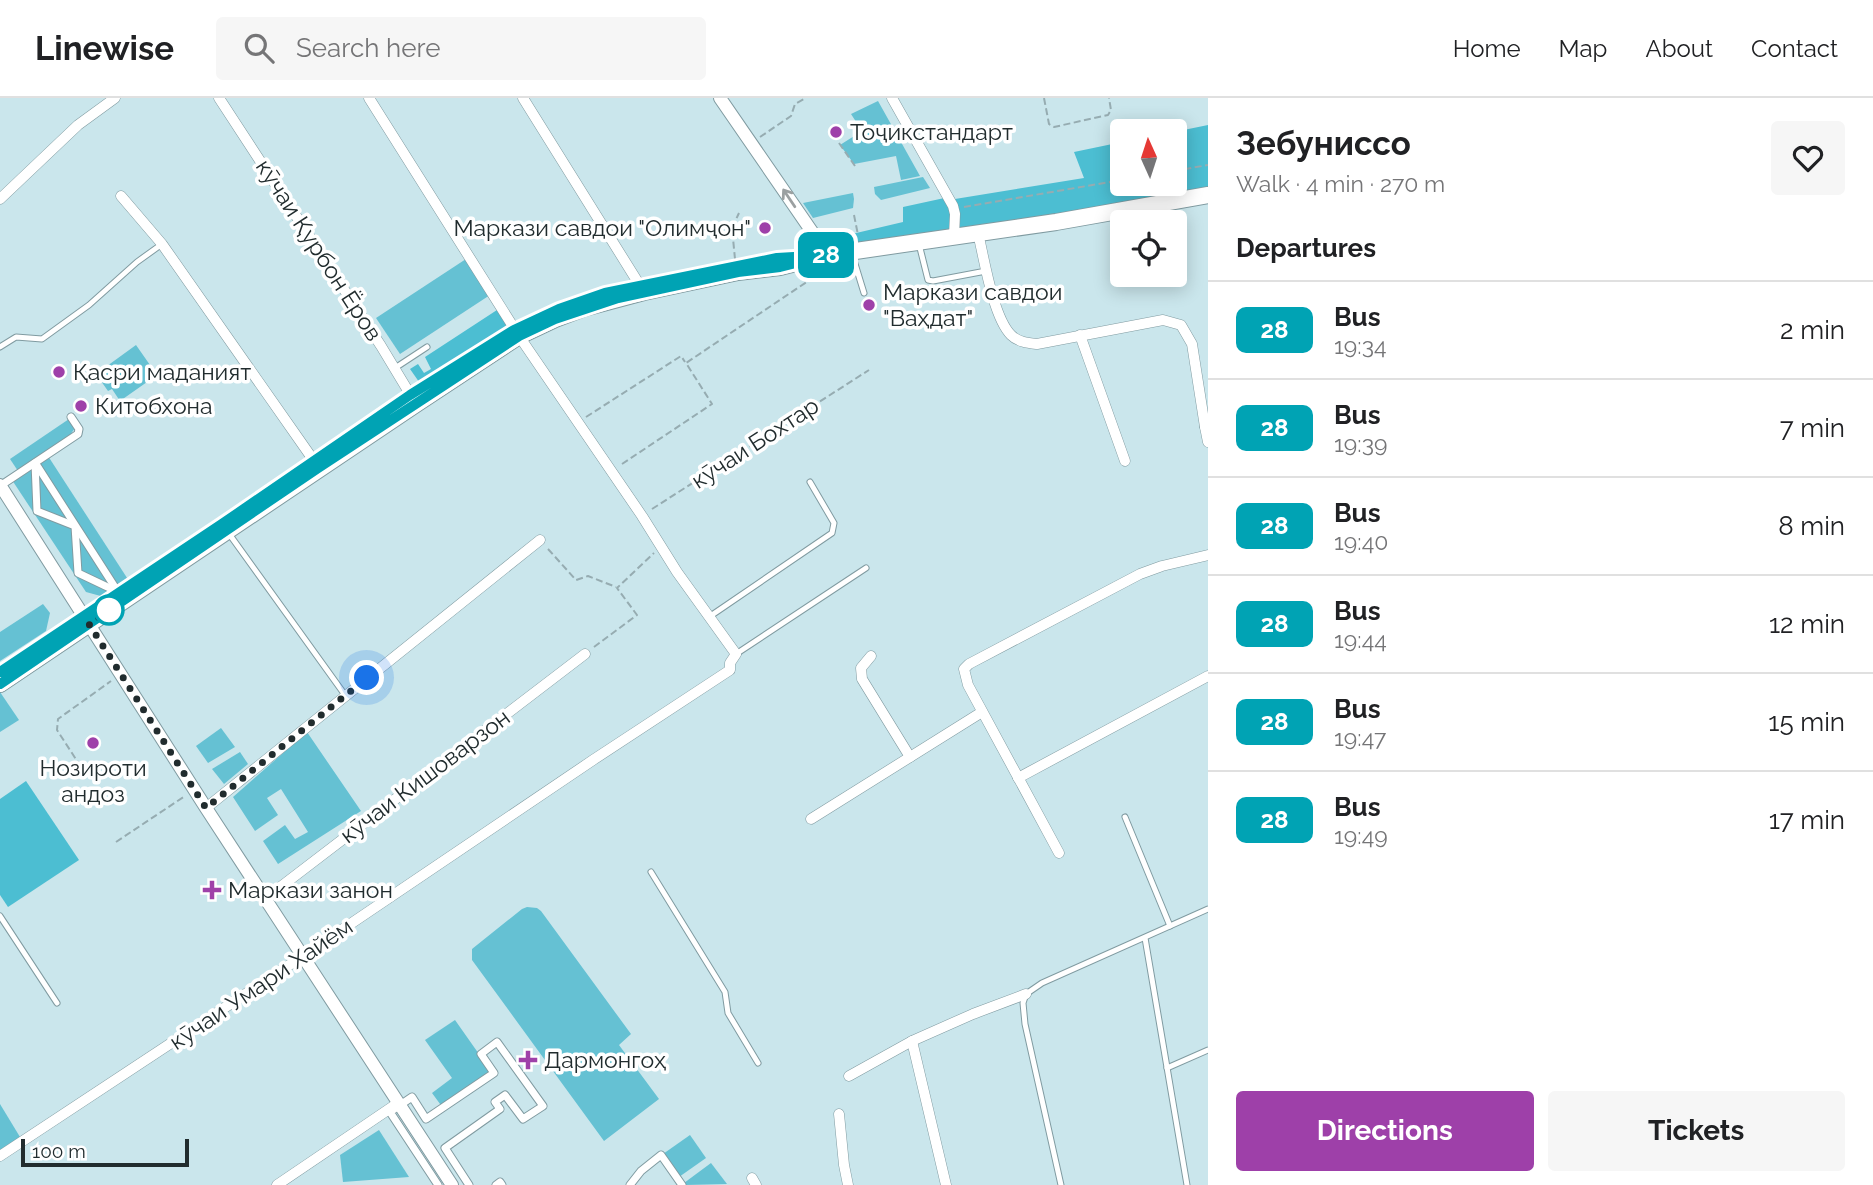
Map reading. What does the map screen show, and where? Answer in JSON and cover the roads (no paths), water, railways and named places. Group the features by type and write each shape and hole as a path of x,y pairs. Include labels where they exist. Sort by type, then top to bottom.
{"highway":[{"path":"642,288 829,260 856,250 1069,219 1208,195"},
{"path":"0,684 120,595 224,528 413,399 517,333 642,288 736,265 777,258 829,260"},
{"path":"0,672 87,620"}],"street":[{"path":"0,199 78,125 115,98"},
{"name":"кӯчаи Қурбон Ёров","path":"219,98 413,399"},
{"path":"369,98 517,333 736,654"},
{"path":"523,98 642,288"},
{"path":"720,98 829,260"},
{"path":"892,98 954,208 954,236"},
{"path":"121,196 162,244 316,464"},
{"path":"978,233 986,271 1004,323 1010,334 1017,339 1037,344 1163,320 1181,325 1192,344 1208,442"},
{"path":"1080,335 1125,461"},
{"path":"71,417 79,429 78,434 0,486 452,1185"},
{"path":"35,463 120,595"},
{"path":"35,463 37,511 75,526"},
{"path":"75,526 78,573 120,595"},
{"path":"206,808 540,540"},
{"path":"1059,853 982,712 964,676 964,669 1140,574 1208,555"},
{"name":"кӯчаи Кишоварзон","path":"266,898 585,654"},
{"name":"кӯчаи Умари Хайём","path":"0,1156 730,670 730,663 736,654"},
{"path":"871,656 861,668 862,679 910,757"},
{"path":"1018,778 1208,676"},
{"path":"811,819 982,712"},
{"path":"849,1076 912,1041 1026,994"},
{"path":"912,1041 946,1185"},
{"path":"277,1185 412,1097 426,1119 494,1073 481,1054 497,1042 543,1105 523,1119 505,1094 495,1102 500,1108 445,1148 470,1185"},
{"path":"399,1104 390,1112 438,1185"},
{"path":"838,1114 848,1185"},
{"path":"630,1185 641,1171 661,1155 682,1185"},
{"path":"496,1185 500,1182 502,1185"}],"lane":[{"path":"918,241 928,280 986,271"},
{"path":"0,347 16,337 43,338 89,305 137,262 162,244"},
{"path":"856,250 864,293"},
{"path":"395,368 427,347"},
{"path":"709,617 832,533 834,523 810,482"},
{"path":"224,528 345,695"},
{"path":"736,654 866,568"},
{"path":"1125,817 1170,926"},
{"path":"651,873 725,992 728,1013 758,1063"},
{"path":"1061,1185 1025,1024 1023,1003 1026,994 1042,983 1208,909"},
{"path":"0,916 57,1003"},
{"path":"1144,938 1187,1185"},
{"path":"1167,1068 1208,1051"}],"place":[{"name":"Тоҷикстандарт","path":"836,132"},
{"name":"Маркази савдои \"Олимҷон\"","path":"765,228"},
{"name":"Маркази савдои \"Ваҳдат\"","path":"869,305"},
{"name":"Қасри маданият","path":"59,372"},
{"name":"Китобхона","path":"81,406"},
{"name":"Нозироти андоз","path":"93,743"},
{"name":"Маркази занон","path":"212,890"},
{"name":"Дармонгоҳ","path":"528,1060"}]}
